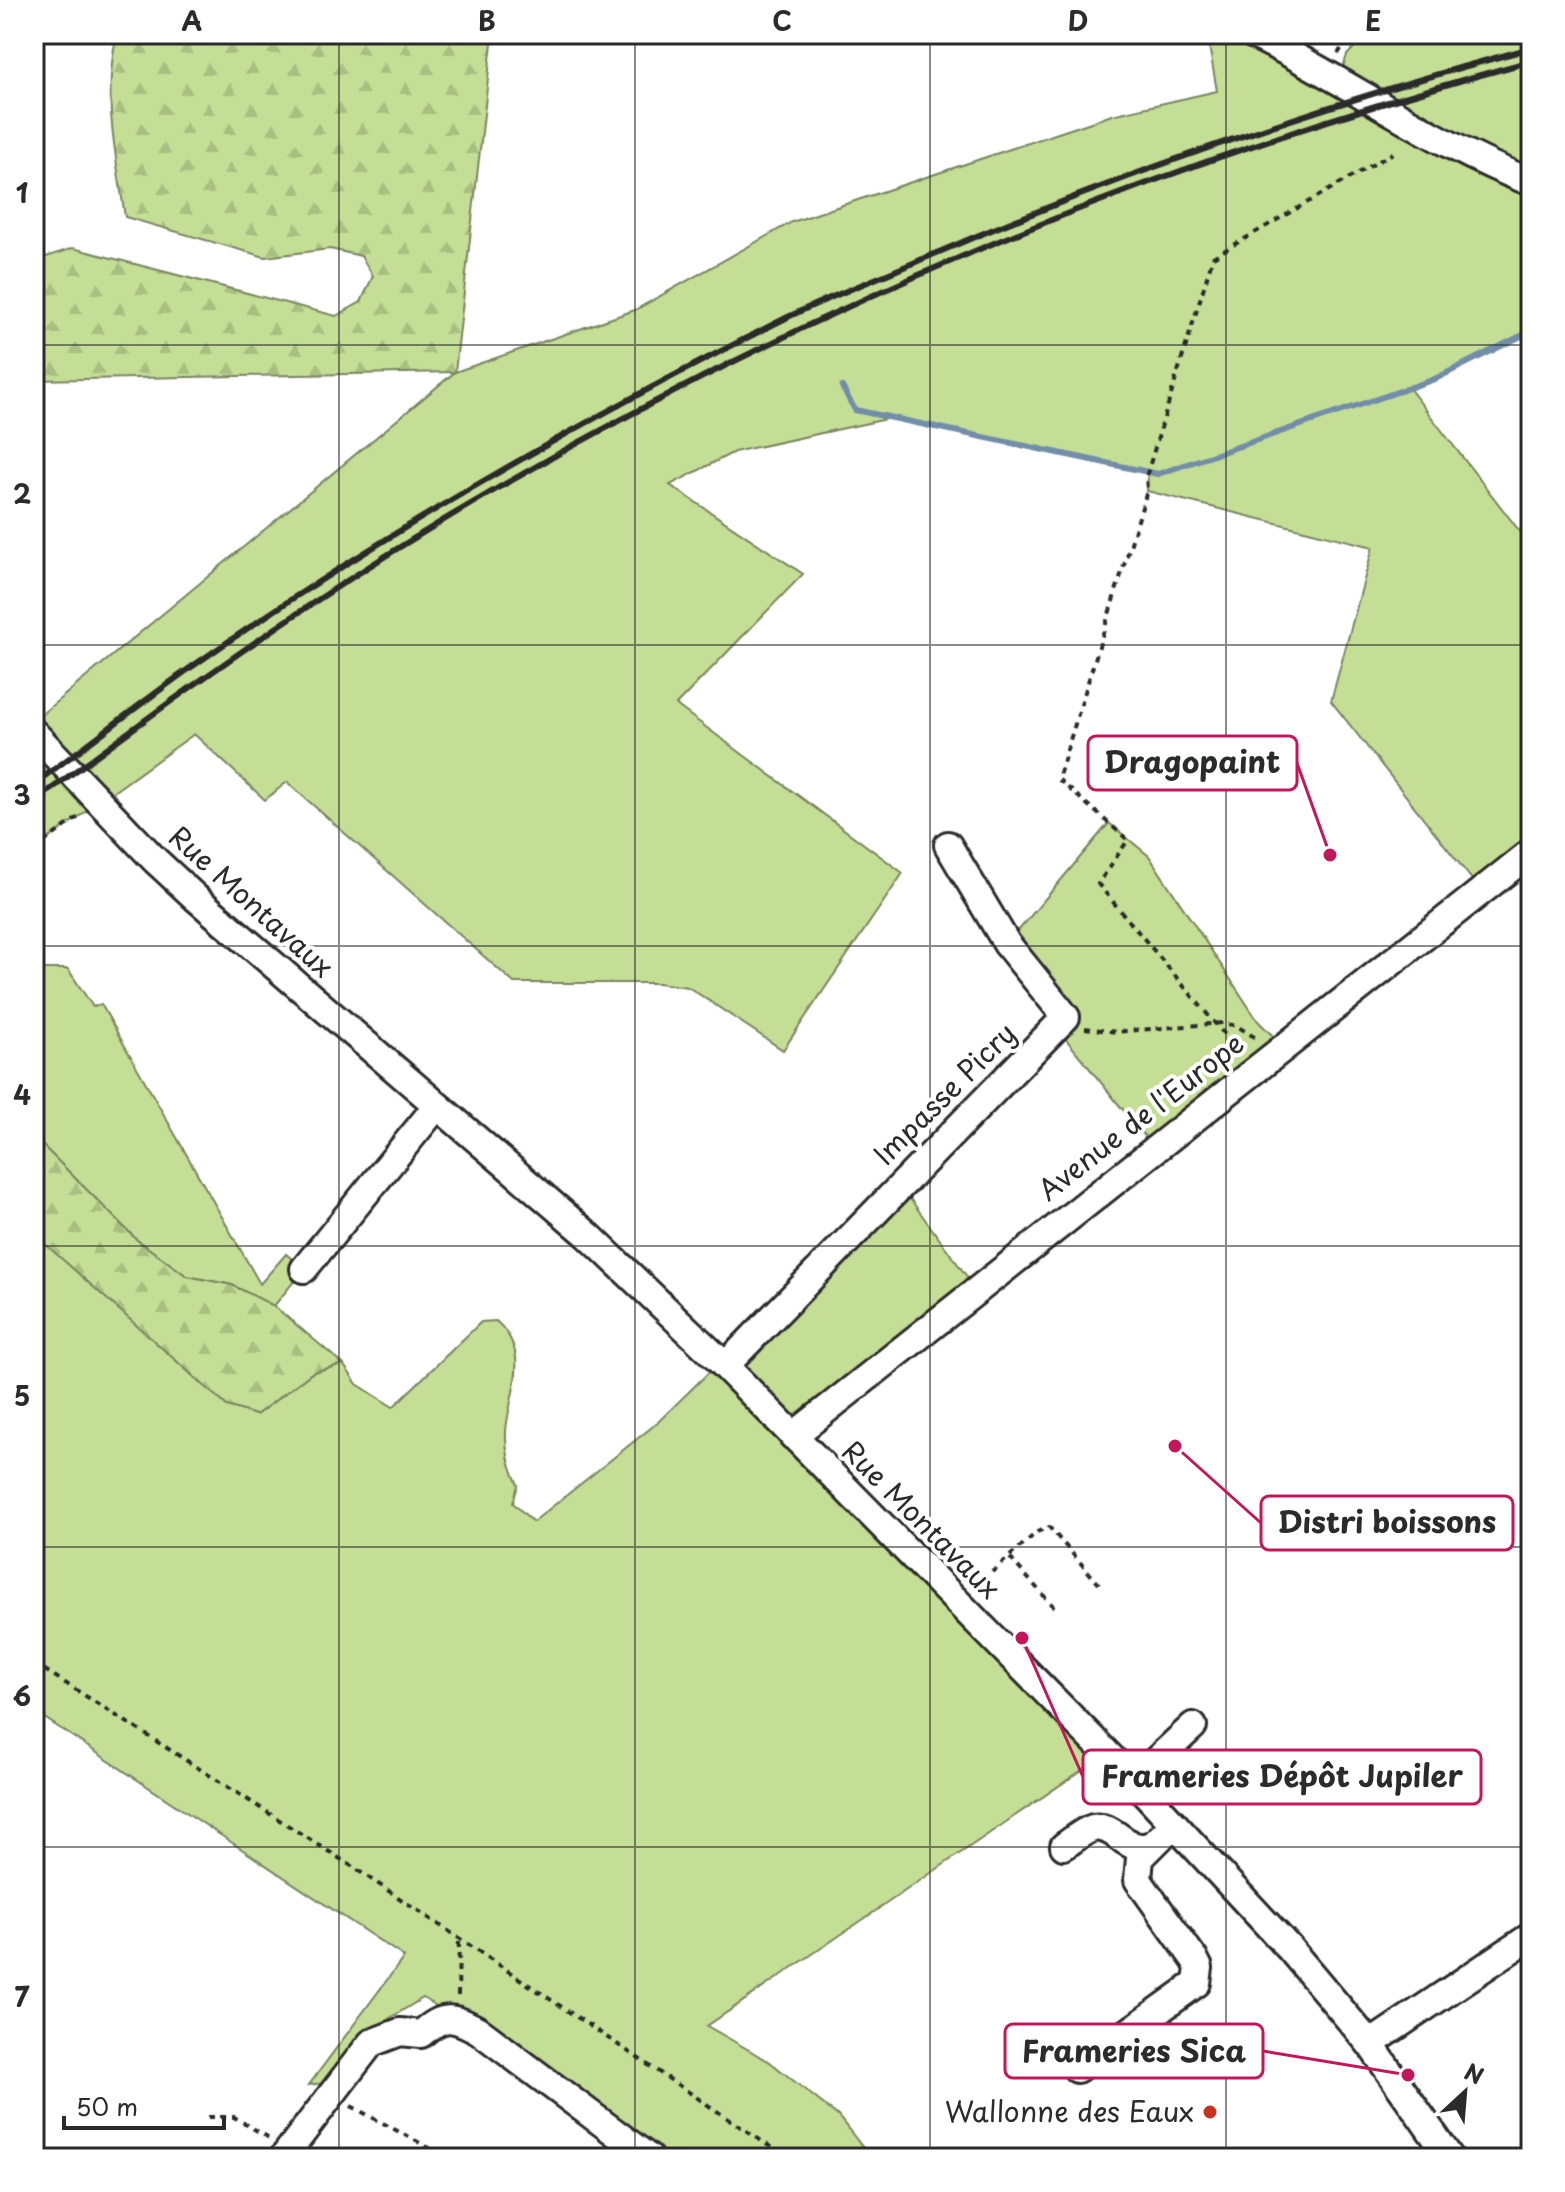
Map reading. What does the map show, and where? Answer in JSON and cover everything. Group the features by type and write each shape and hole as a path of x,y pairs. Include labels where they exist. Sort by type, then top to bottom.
{"street":[{"path":"1252,34 1286,41 1430,134 1531,182"},
{"name":"Rue Montavaux","path":"34,733 98,802 196,898 588,1235 725,1366 1134,1781 1290,1949 1370,2044 1450,2158"},
{"path":"948,845 1007,944 1066,1017"},
{"name":"Avenue de l'Europe","path":"793,1436 1531,852"},
{"name":"Impasse Picry","path":"725,1366 1066,1017"},
{"path":"304,1269 436,1107"},
{"path":"1134,1781 1193,1726"},
{"path":"1077,2069 1197,1983 1199,1968 1195,1960 1138,1880 1140,1858 1148,1846 1174,1824"},
{"path":"1064,1846 1090,1829 1100,1828 1133,1847 1148,1846"},
{"path":"1370,2044 1531,1936"},
{"path":"293,2144 371,2043 400,2032 421,2034 437,2020 458,2019 478,2030 649,2158"}],"path":[{"path":"1263,1062 1216,1024 1098,884 1128,840 1058,779 1147,491 1146,477 1213,257 1393,153"},
{"path":"34,849 98,802"},
{"path":"1066,1017 1095,1032 1216,1024 1237,1026 1249,1032 1263,1062"},
{"path":"958,1602 1037,1532 1049,1527 1099,1584"},
{"path":"1009,1557 1054,1607"},
{"path":"34,1663 459,1939 787,2158"},
{"path":"458,2019 459,1939"},
{"path":"331,2095 448,2158"},
{"path":"208,2117 234,2117 259,2135 293,2144"}],"green space":[{"path":"117,34 493,34 455,372 34,380 34,261 73,248 336,316 361,302 373,276 361,256 330,249 265,257 125,217 111,103"},
{"path":"1207,34 1229,34 1283,63 1339,79 1347,55 1367,34 1531,34 1531,331 1491,353 1409,388 1531,546 1531,852 1481,891 1331,701 1373,547 1147,491 1148,472 891,418 734,452 670,485 803,574 676,705 903,873 783,1050 688,987 658,983 514,983 287,782 265,800 194,734 34,849 34,726 43,713 455,372 635,310 792,222 1112,115 1217,91"},
{"path":"1109,823 1149,856 1258,1021 1283,1046 1154,1148 1056,1027 1007,944"},
{"path":"34,969 68,969 93,1007 101,1004 260,1284 286,1254 304,1269 274,1306 232,1285 187,1276 137,1240 34,1137"},
{"path":"34,1137 137,1240 187,1276 232,1285 274,1306 343,1364 313,1372 256,1415 227,1406 34,1234"},
{"path":"900,1185 976,1289 793,1435 1107,1753 707,2026 770,2062 838,2116 871,2158 649,2158 458,2019 423,1998 382,2023 332,2082 309,2085 404,1957 34,1711 34,1234 214,1394 256,1415 313,1372 343,1364 357,1384 393,1407 481,1322 496,1321 514,1346 516,1360 506,1431 506,1446 518,1485 513,1503 533,1522 657,1423"}],"waterway":[{"path":"842,387 855,410 1158,474 1435,379 1531,331"}],"railway":[{"path":"34,784 190,668 407,526 556,439 786,318 999,227 1149,169 1377,92 1531,48"},
{"path":"34,802 198,682 423,533 605,428 732,362 991,244 1124,192 1394,100 1531,61"}],"place":[{"name":"Dragopaint","path":"1330,855"},
{"name":"Distri boissons","path":"1175,1446"},
{"name":"Frameries Dépôt Jupiler","path":"1022,1638"},
{"name":"Frameries Sica","path":"1408,2075"},
{"name":"Wallonne des Eaux","path":"1210,2112"}]}
